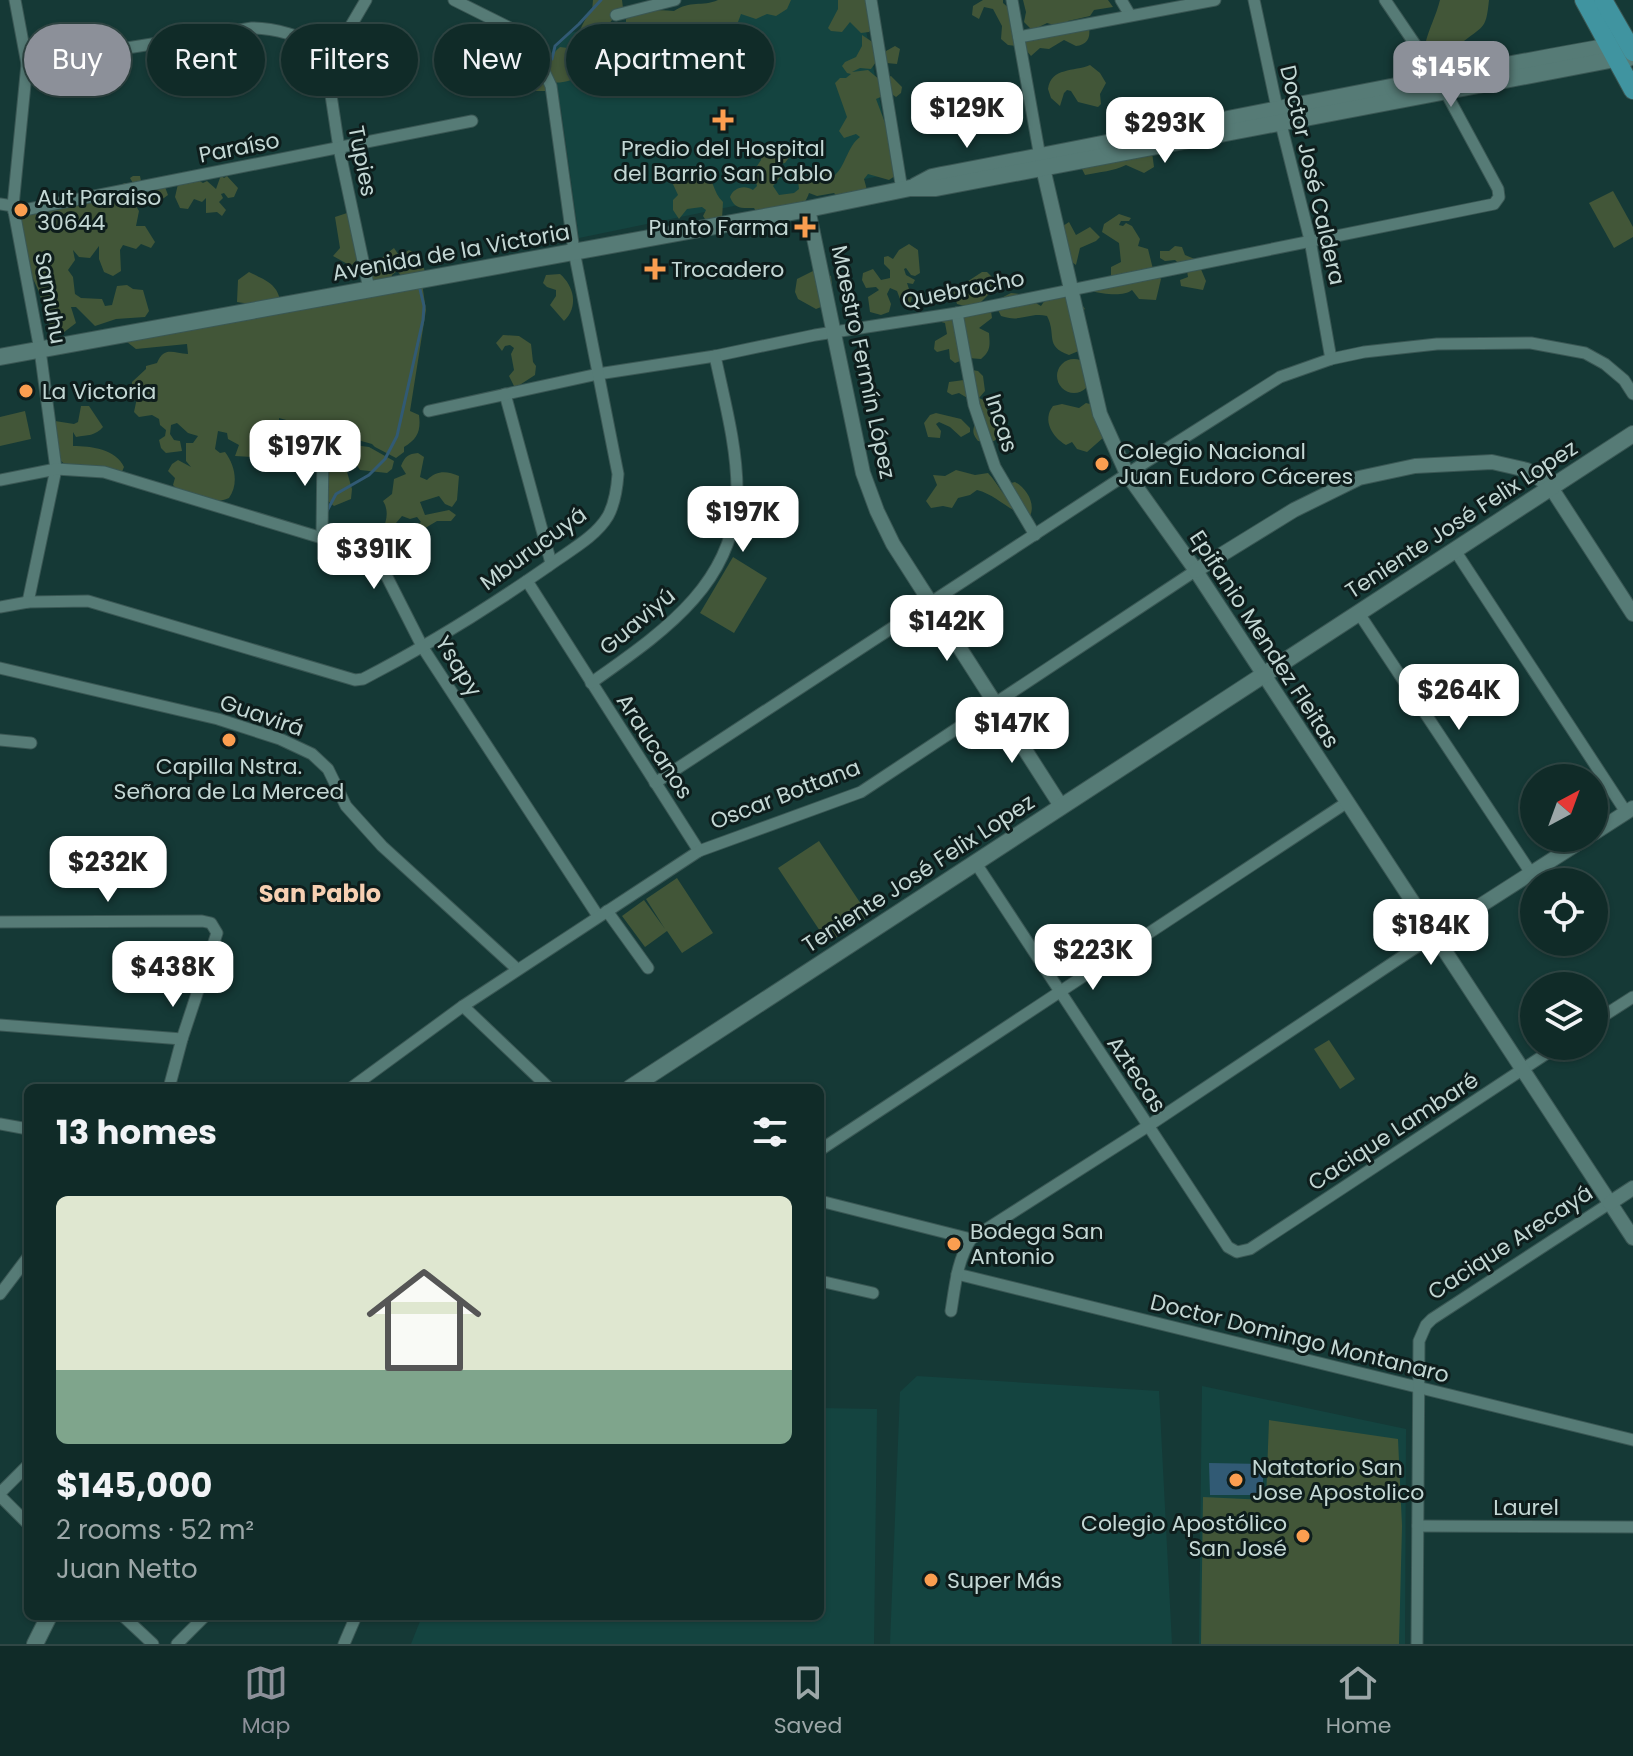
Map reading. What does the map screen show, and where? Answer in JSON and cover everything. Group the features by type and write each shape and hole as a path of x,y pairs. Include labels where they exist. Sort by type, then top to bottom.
{"highway":[{"path":"1584,0 1625,53"},
{"path":"1603,0 1625,53 1633,90"}],"main road":[{"name":"Avenida de la Victoria","path":"0,357 808,209 906,189 932,177 1041,162 1442,84 1625,53"},
{"name":"Teniente José Felix Lopez","path":"642,1084 975,862 1633,434"},
{"path":"35,1644 47,1620"}],"street":[{"name":"Samuhu","path":"15,0 24,48"},
{"name":"Tupies","path":"352,24 366,0"},
{"name":"Mburucuyá","path":"0,607 28,602 88,601 355,680 363,679 423,648 527,581 597,529 608,516 617,493 618,474 574,251 551,88 535,52 516,31 454,0"},
{"path":"616,15 675,0"},
{"path":"871,0 906,189"},
{"name":"Epifanio Mendez Fleitas","path":"1012,0 1041,162 1092,387 1111,442 1127,474 1264,675 1633,1238"},
{"path":"1121,0 1130,15"},
{"path":"1019,37 1215,0"},
{"name":"Doctor José Caldera","path":"1254,0 1310,240 1331,359"},
{"path":"1385,0 1442,84"},
{"path":"131,47 252,28 281,32"},
{"name":"Quebracho","path":"429,411 598,374 957,313 1494,204 1499,197 1498,189 1442,84"},
{"name":"Samuhu","path":"24,96 14,209 40,350 56,469 28,602"},
{"name":"Tupies","path":"331,96 369,289"},
{"name":"Paraíso","path":"0,204 14,209 472,121"},
{"name":"Maestro Fermín López","path":"808,209 863,473 873,502 893,544 1061,806"},
{"name":"Incas","path":"957,313 974,405 995,467 1035,535"},
{"path":"655,783 1280,377 1331,359 1364,352 1437,344 1531,343 1585,353 1624,380 1633,394"},
{"name":"Guaviyú","path":"591,683 675,620 703,589 724,556 736,516 738,488 715,356"},
{"path":"505,394 551,563"},
{"path":"322,538 323,439"},
{"name":"Oscar Bottana","path":"356,1084 517,969 699,851 861,792 1195,571 1327,492 1384,471 1415,466 1492,462 1527,470 1550,486"},
{"name":"Ysapy","path":"0,480 56,469 104,472 322,538 373,560 384,571 423,648 602,913 648,968"},
{"path":"1550,486 1633,614"},
{"path":"1454,549 1630,810 1608,824"},
{"name":"Araucanos","path":"527,581 699,851"},
{"path":"1358,612 1528,868"},
{"name":"Guavirá","path":"0,668 218,719 280,739 312,754 328,769 346,806 382,846 517,969"},
{"path":"0,740 31,743"},
{"path":"824,1147 1346,803"},
{"path":"1539,868 1564,852"},
{"name":"Aztecas","path":"975,862 1228,1247 1237,1252 1250,1249"},
{"path":"951,1311 957,1274 971,1239 1520,880"},
{"path":"0,922 211,923 217,933 170,1084"},
{"path":"1608,1013 1633,997"},
{"path":"463,1006 545,1084"},
{"path":"0,1025 182,1039"},
{"name":"Cacique Lambaré","path":"1250,1249 1536,1060"},
{"path":"0,1124 24,1128"},
{"name":"Cacique Arecayá","path":"1417,1644 1419,1341 1426,1325 1633,1188"},
{"path":"824,1202 971,1239"},
{"path":"0,1294 24,1262"},
{"name":"Doctor Domingo Montanaro","path":"957,1274 1633,1440"},
{"path":"824,1282 873,1293"},
{"path":"24,1469 0,1495 24,1520"},
{"name":"Laurel","path":"1418,1526 1633,1527"},
{"path":"127,1620 153,1644"},
{"path":"177,1644 201,1620"},
{"path":"344,1644 354,1620"}],"shaded area":[{"path":"593,0 622,0 623,8 609,24 583,24 592,11"},
{"path":"718,0 791,0 787,9 776,16 767,14 756,19 741,14 738,22 726,24 626,24 626,19 650,11 674,11"},
{"name":"Predio del Hospital del Barrio San Pablo","path":"729,0 860,0 894,173 579,238 561,109 550,68 550,54 566,37 566,96 774,96 774,24 613,24"},
{"path":"838,0 866,0 872,28 869,32 861,33 850,22 842,32 828,28 838,9"},
{"path":"983,0 1003,0 1010,9 1016,46 1008,45 1001,39 1002,26 993,9 984,7 979,19 972,15 973,6"},
{"path":"1023,0 1108,0 1113,7 1094,10 1090,16 1068,21 1066,25 1089,28 1087,41 1083,44 1076,46 1064,40 1049,49 1040,48 1031,56 1025,49 1026,41 1054,25 1047,23 1031,29 1024,22 1026,12"},
{"path":"1440,0 1489,0 1485,21 1480,28 1451,50 1436,56 1425,45"},
{"path":"862,35 886,51 895,46 900,49 897,64 876,62 871,69 860,68 852,72 868,70 880,80 891,76 902,87 896,97 890,93 876,99 890,136 895,176 889,180 868,174 864,179 867,190 839,198 834,193 817,196 809,193 796,213 778,227 760,217 754,208 737,206 731,194 739,188 753,190 757,186 753,172 761,160 760,151 767,147 779,146 790,150 785,163 774,165 781,176 773,186 779,195 794,193 799,189 798,181 821,169 835,175 839,171 860,137 856,134 844,138 839,131 847,117 835,83 851,74 842,66 856,57 862,46"},
{"path":"560,47 566,48 566,81 551,82 551,59"},
{"path":"1090,65 1106,83 1098,107 1078,102 1067,90 1060,106 1051,98 1048,89 1054,77 1064,71"},
{"path":"1152,152 1154,167 1144,173 1126,165 1085,175 1081,167 1094,163 1096,167 1097,164"},
{"path":"703,166 723,202 722,219 705,219 706,210 702,207 687,209 679,219 673,210 673,200 678,195 672,182 675,178 687,178"},
{"path":"221,175 224,178 227,176 238,188 234,197 221,194 223,198 219,202 226,210 222,216 217,212 206,213 206,198 202,202 194,199 188,209 180,208 175,197 178,184 196,179 203,183 207,181 216,189"},
{"path":"140,176 141,181 162,179 168,195 150,203 143,200 142,194 136,206 139,211 136,226 145,226 155,242 151,248 141,244 136,249 123,245 120,250 121,271 113,276 104,272 99,259 99,246 90,258 79,257 73,250 75,260 68,270 73,277 75,294 81,298 102,299 105,306 112,305 117,286 127,285 143,290 149,311 145,317 116,319 95,326 76,307 71,307 76,323 59,336 51,330 26,263 28,251 16,229 24,208 121,187 124,183 134,185 130,178"},
{"path":"1613,191 1633,227 1633,237 1614,248 1589,203"},
{"path":"347,213 354,218 363,238 357,260 351,266 333,256 340,248 335,217"},
{"path":"1119,214 1131,218 1121,221 1119,225 1126,223 1132,226 1140,239 1138,246 1148,249 1153,269 1161,279 1156,300 1139,299 1132,290 1119,294 1091,291 1111,277 1111,267 1121,262 1119,243 1102,232 1104,224"},
{"path":"1069,222 1076,235 1090,227 1100,237 1080,248 1076,265 1069,260 1067,239 1062,232 1063,226"},
{"path":"909,244 918,250 920,273 911,275 904,269 906,275 915,280 913,284 907,283 912,298 910,304 903,307 897,291 890,288 887,294 891,304 889,312 881,315 870,312 868,297 879,290 876,287 866,288 863,273 873,269 881,280 890,278 884,257 893,259 899,250"},
{"path":"1175,246 1182,247 1185,255 1197,260 1206,281 1203,290 1181,286 1180,280 1188,277 1187,271 1175,260 1160,258 1160,251 1169,251"},
{"path":"394,248 400,257 398,270 403,262 401,255 409,250 413,252 414,266 424,268 425,273 405,280 397,271 391,280 373,283 375,267"},
{"path":"817,269 831,276 834,302 816,309 798,299 795,292 797,279"},
{"path":"249,272 273,286 280,300 264,304 237,302 238,280"},
{"path":"982,272 987,272 994,279 996,287 981,302 969,307 957,304 953,291"},
{"path":"560,274 569,284 573,297 572,309 564,321 550,305 556,290 543,283 546,275"},
{"path":"422,283 426,310 410,411 419,415 419,425 418,434 404,447 404,452 396,458 372,444 279,418 279,430 269,440 273,452 268,458 235,456 239,445 228,439 227,433 218,431 215,449 225,452 234,475 234,487 229,498 215,501 200,499 173,485 175,478 168,471 178,460 191,467 186,461 186,443 193,443 198,436 188,433 177,423 171,425 170,434 174,440 180,441 182,451 166,453 159,440 165,436 166,430 159,419 152,415 139,417 134,412 138,393 132,389 132,382 146,366 157,363 166,352 188,354 187,344 136,349 127,342"},
{"path":"1011,293 1020,294 1041,306 1057,293 1080,302 1085,309 1081,312 1081,350 1069,355 1056,348 1047,316 1001,316 997,308 999,299"},
{"path":"991,311 992,318 979,328 989,333 990,344 981,359 968,358 955,363 950,359 949,349 937,352 934,349 935,341 947,334 945,323 937,321"},
{"path":"503,335 519,336 531,344 536,366 535,375 515,388 509,376 514,370 511,354 514,348 505,346 502,351 496,343"},
{"path":"1074,359 1086,364 1091,376 1086,388 1074,393 1062,388 1057,376 1062,364"},
{"path":"972,370 983,376 985,391 979,398 988,402 987,410 1000,428 999,437 994,441 978,441 974,426 984,422 984,418 969,399 959,393 952,395 947,392 949,382 964,380"},
{"path":"1086,403 1097,411 1095,421 1104,437 1087,452 1077,449 1072,442 1066,445 1061,442 1050,428 1048,417 1053,406 1062,404 1079,408"},
{"path":"81,406 89,406 103,427 97,432 76,437 73,432 73,446 109,452 124,467 121,474 93,472 81,464 68,467 61,461 55,421 78,422"},
{"path":"25,411 31,439 0,446 0,417"},
{"path":"936,413 961,419 970,432 961,437 939,422 936,424 941,431 940,438 928,437 924,423"},
{"path":"354,445 369,447 394,461 392,469 387,473 360,470 352,458"},
{"path":"418,453 424,457 420,477 427,480 442,472 459,476 457,500 452,507 439,496 420,502 425,515 449,510 456,515 451,521 437,521 422,530 424,539 417,543 412,528 421,522 417,517 410,519 402,516 396,523 392,561 382,563 379,554 382,538 387,536 382,530 387,516 383,501 392,494 394,479 406,474 401,466 404,460"},
{"path":"345,465 352,489 351,499 334,506 328,501 325,488 328,467"},
{"path":"956,470 975,475 988,473 1015,503 1011,483 1015,482 1029,496 1032,506 1030,516 977,490 958,498 952,508 931,508 926,501 937,485 933,475 945,476"},
{"path":"733,557 767,578 734,633 700,613"},
{"path":"819,841 869,916 828,943 778,868"},
{"path":"677,878 713,933 682,953 667,931 645,947 622,916 644,900 665,929 646,899"},
{"path":"1329,1040 1355,1079 1340,1089 1314,1049"},
{"path":"917,1376 1159,1391 1172,1644 890,1644 900,1392"},
{"name":"Colegio Apostólico San José","path":"1202,1386 1406,1429 1405,1644 1199,1644"},
{"path":"824,1408 877,1409 874,1644 411,1644 420,1620 824,1620"},
{"name":"Colegio Apostólico San José","path":"1269,1420 1398,1439 1402,1526 1399,1644 1201,1644 1203,1497 1266,1500"}],"water":[{"name":"Natatorio San Jose Apostolico","path":"1209,1463 1263,1464 1263,1495 1210,1495"}],"waterway":[{"path":"552,59 555,46 601,0"},
{"path":"327,511 336,494 369,475 385,459 397,436 423,320 424,306 419,285"}],"place":[{"name":"Predio del Hospital del Barrio San Pablo","path":"723,120"},
{"name":"Aut Paraiso 30644","path":"21,210"},
{"name":"Punto Farma","path":"805,227"},
{"name":"Trocadero","path":"655,269"},
{"name":"La Victoria","path":"26,391"},
{"name":"Colegio Nacional Juan Eudoro Cáceres","path":"1102,464"},
{"name":"Capilla Nstra. Señora de La Merced","path":"229,740"},
{"name":"Bodega San Antonio","path":"954,1244"},
{"name":"Natatorio San Jose Apostolico","path":"1236,1480"},
{"name":"Colegio Apostólico San José","path":"1303,1536"},
{"name":"Super Más","path":"931,1580"}],"district":[{"name":"San Pablo","path":"320,894"}]}
